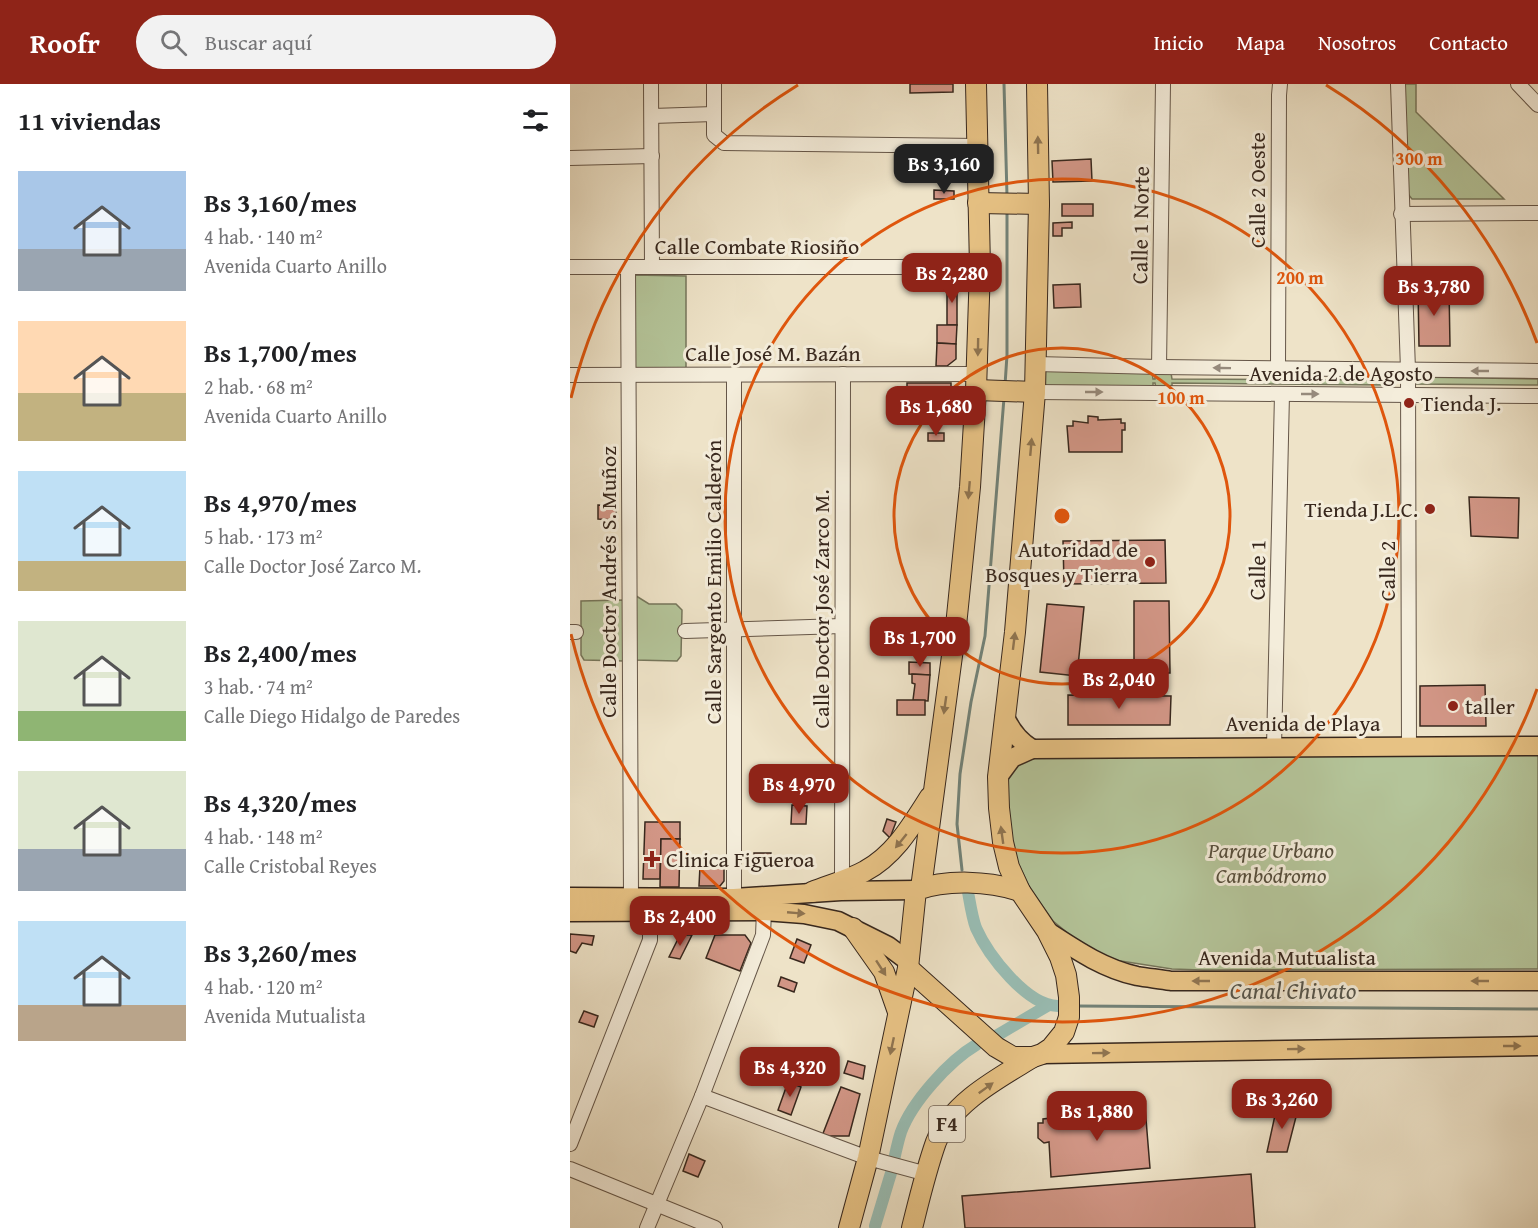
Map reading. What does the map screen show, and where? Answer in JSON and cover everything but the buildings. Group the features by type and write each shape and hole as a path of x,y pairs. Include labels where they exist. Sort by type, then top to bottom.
{"highway":[{"path":"849,1228 875,1160 908,964 956,626 980,385 980,267 983,203 976,84"},
{"name":"F4","path":"912,1228 937,1141 957,1112 1001,1077 1058,1040 1064,1032 1069,1017 1069,997 1060,957 1047,931 1020,891 1009,867 999,808 998,777 1015,632 1028,392 1036,364 1034,204 1037,84"},
{"path":"983,203 1034,204"},
{"path":"980,385 1028,392"},
{"path":"812,892 841,885 865,871 894,849 933,792"},
{"path":"919,889 977,882 998,884 1020,891"},
{"path":"846,925 885,972 899,1013"},
{"path":"908,964 996,1047 1013,1057 1038,1055"}],"main road":[{"path":"998,777 1012,758 1032,749 1012,732 1005,717"},
{"name":"Avenida de Playa","path":"1032,749 1538,746"},
{"path":"846,925 841,885 919,889"},
{"path":"570,897 734,898 812,892"},
{"path":"570,912 764,911 804,914 846,925 888,946 908,964"},
{"name":"Avenida Mutualista","path":"1047,931 1106,966 1137,976 1171,981 1538,981"},
{"path":"1038,1055 1538,1046"}],"street":[{"path":"651,84 652,267"},
{"path":"714,84 714,135 724,143 978,146"},
{"name":"Calle 1 Norte","path":"1159,367 1163,84"},
{"name":"Calle 2 Oeste","path":"1278,368 1279,95 1281,84"},
{"name":"Calle 2","path":"1398,84 1408,370 1409,747"},
{"path":"1518,84 1538,105"},
{"path":"652,116 714,114"},
{"path":"570,158 652,156"},
{"path":"1401,214 1538,213"},
{"name":"Calle Combate Riosiño","path":"570,267 980,267"},
{"name":"Calle Doctor Andrés S. Muñoz","path":"628,267 631,897"},
{"name":"Avenida 2 de Agosto","path":"1036,364 1538,371"},
{"name":"Calle Sargento Emilio Calderón","path":"734,374 734,898"},
{"name":"Calle José M. Bazán","path":"570,375 843,374 980,385"},
{"name":"Calle Doctor José Zarco M.","path":"841,885 843,374"},
{"name":"Avenida 2 de Agosto","path":"1028,392 1538,396"},
{"name":"Calle 1","path":"1274,747 1282,394"},
{"path":"685,631 842,626"},
{"path":"647,1228 702,1096 764,935 764,911"},
{"path":"570,1144 650,940 650,912"},
{"path":"702,1096 875,1160 927,1174"},
{"path":"570,1169 715,1228"}],"green space":[{"path":"1404,84 1416,84 1416,112 1504,199 1412,199 1408,194"},
{"path":"633,275 686,276 686,369 632,368"},
{"path":"1044,371 1152,372 1153,379 1155,379 1155,373 1171,373 1172,379 1387,380 1386,385 1172,383 1172,387 1156,388 1153,383 1153,388 1043,387"},
{"path":"1415,377 1538,379 1538,385 1415,384"},
{"path":"633,594 649,604 676,604 682,610 681,656 677,661 634,660"},
{"path":"623,600 624,661 584,660 581,655 581,601"},
{"name":"Parque Urbano Cambódromo","path":"1538,755 1538,969 1172,969 1108,959 1080,943 1053,921 1031,890 1014,855 1004,784 1019,761 1033,757"}],"waterway":[{"path":"1004,84 1007,196"},
{"path":"1005,385 1007,212"},
{"path":"962,870 957,824 960,774 971,702 985,636 1004,398"},
{"path":"968,892 976,928 999,965 1034,998 1046,1004 1058,1006"},
{"name":"Canal Chivato","path":"1047,1006 1063,1006"},
{"path":"996,1036 1047,1006"},
{"name":"Canal Chivato","path":"1076,1006 1538,1009"},
{"path":"894,1160 906,1120 922,1096 954,1061 976,1045"},
{"path":"875,1226 891,1173"}],"place":[{"name":"Tienda J.","path":"1409,403"},
{"name":"Tienda J.L.C.","path":"1430,509"},
{"name":"Autoridad de Bosques y Tierra","path":"1150,562"},
{"name":"taller","path":"1453,706"},
{"name":"Clinica Figueroa","path":"652,859"}]}
